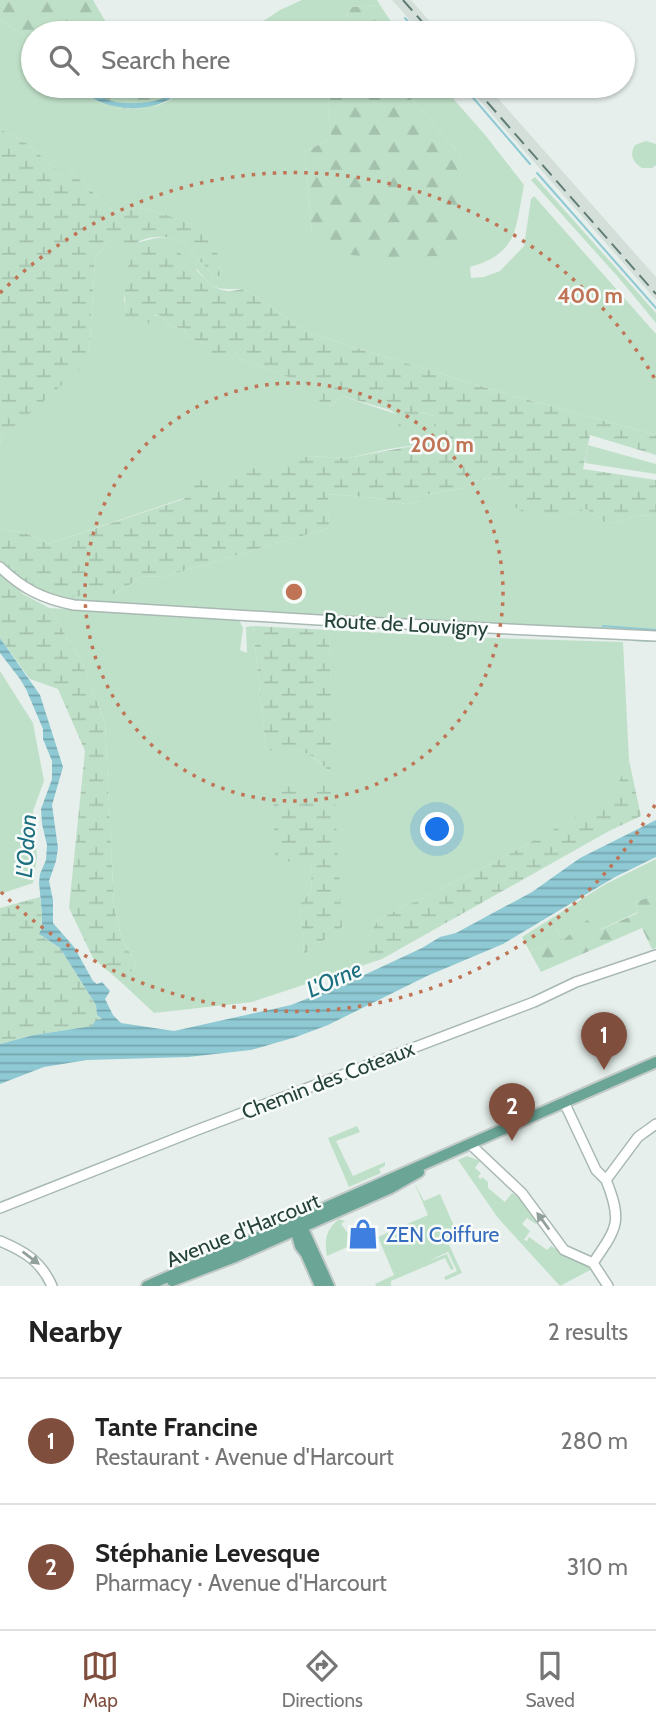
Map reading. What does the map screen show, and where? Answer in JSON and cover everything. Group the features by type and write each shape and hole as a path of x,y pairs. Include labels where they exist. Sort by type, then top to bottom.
{"main road":[{"name":"Avenue d'Harcourt","path":"149,1285 397,1184 432,1161 656,1062"},
{"name":"Avenue d'Harcourt","path":"149,1285 170,1284 235,1257 297,1224"},
{"path":"297,1224 300,1246 323,1284"}],"street":[{"name":"Route de Louvigny","path":"0,567 20,585 38,596 74,605 656,636"},
{"name":"Chemin des Coteaux","path":"0,1208 534,1002 576,982 656,955"},
{"path":"564,1102 596,1170 606,1180 615,1205 616,1226 593,1263"},
{"path":"606,1180 638,1137 656,1124"},
{"path":"470,1144 522,1193 564,1250 593,1263 608,1286"},
{"path":"0,1241 37,1261 52,1286"}],"shaded area":[{"path":"392,0 411,0 429,21 410,21"},
{"path":"478,98 498,98 656,277 656,300"}],"green space":[{"path":"0,0 93,0 105,21 21,21 21,33 0,20"},
{"path":"302,0 377,0 380,5 352,7 342,21 264,21"},
{"path":"380,5 390,21 342,21 352,7"},
{"path":"0,20 21,33 21,98 91,98 112,109 153,108 173,98 329,98 331,138 305,152 312,232 462,157 410,98 453,98 524,185 512,237 498,254 470,267 471,278 500,271 524,246 531,199 534,196 656,334 656,435 510,395 308,333 245,289 217,288 197,269 124,297 126,313 161,316 170,326 184,329 188,338 207,345 219,358 228,350 234,351 239,358 320,389 329,407 342,396 396,414 421,412 434,416 434,442 348,458 309,456 48,544 23,532 0,527 2,433 19,422 89,355 95,258 108,241 131,243 162,237 175,239 182,242 214,276 221,276 213,231 145,208 114,212 68,169 56,169 26,143 0,129"},
{"path":"91,98 170,98 153,108 112,109"},
{"path":"329,98 410,98 462,157 464,250 444,256 378,257 337,254 320,243 312,232 305,152 331,138"},
{"path":"0,129 26,143 56,169 68,169 114,212 145,208 214,231 221,276 214,276 176,239 150,238 132,246 108,241 95,258 89,355 83,366 19,423 2,433 0,445"},
{"path":"646,141 656,144 656,165 652,168 642,168 632,155 635,145"},
{"path":"535,177 656,313 656,323 531,180"},
{"path":"162,243 181,254 219,289 245,289 308,333 510,395 656,435 656,455 590,435 583,469 656,480 656,516 639,515 618,523 604,522 586,509 553,517 530,515 512,504 500,477 472,481 464,488 428,494 418,502 406,504 376,498 328,494 329,528 166,576 142,577 111,596 74,596 61,600 36,588 0,561 0,527 23,532 48,544 184,499 198,481 309,456 348,458 434,442 434,416 422,412 411,431 399,428 396,414 390,410 342,396 329,407 324,406 318,399 319,389 239,358 234,351 228,351 219,358 209,357 205,350 207,345 188,338 184,329 170,326 161,316 154,315 148,324 124,325 125,286 129,264 135,255 146,248"},
{"path":"588,445 656,464 656,474 585,463"},
{"path":"501,477 514,503 533,515 558,516 586,509 604,522 618,523 639,515 656,516 656,632 61,600 73,596 111,596 142,577 166,576 329,528 327,494 376,498 406,504 418,502 428,494 464,488 472,481"},
{"path":"0,571 23,594 49,608 81,660 105,723 114,906 121,936 136,965 122,983 93,958 69,908 85,751 58,689 30,679 0,638"},
{"path":"49,608 239,620 243,628 240,650 247,653 246,627 253,626 266,750 288,749 303,752 317,760 333,775 329,630 623,642 629,760 613,797 495,862 379,919 367,938 367,964 252,1002 154,1013 122,983 136,965 121,936 114,906 105,723 81,660","holes":["310,861 342,926 304,954 300,904 312,890"]},
{"path":"253,626 329,630 334,776 304,752 288,749 266,751"},
{"path":"0,671 33,723 44,781 33,811 37,858 33,883 0,894"},
{"path":"629,760 641,816 609,831 382,959 367,964 367,938 379,919 495,862 612,797"},
{"path":"334,785 342,927 304,954 300,904 312,890 310,862 275,861 273,787"},
{"path":"656,859 656,895 635,902 638,912 599,930 587,921 563,940 555,927 551,942 530,952 522,937 604,885"},
{"path":"656,895 656,948 652,949 642,928 541,972 530,952 551,942 546,933 555,927 563,940 587,920 600,930 638,913 635,902"},
{"path":"40,897 41,936 60,948 96,1005 97,1015 102,1020 92,1026 34,1035 0,1044 0,908"},
{"path":"357,1126 360,1132 336,1141 353,1176 385,1162 385,1166 379,1169 381,1173 349,1187 328,1138"},
{"path":"467,1156 480,1161 475,1168 481,1173 478,1177 488,1182 488,1188 505,1202 512,1193 522,1200 539,1220 536,1224 527,1218 522,1224 530,1231 524,1240 527,1241 529,1237 547,1250 551,1246 592,1269 560,1286 498,1218 458,1160"},
{"path":"414,1182 424,1201 440,1194 457,1233 446,1238 462,1273 446,1280 444,1277 457,1271 448,1252 428,1261 447,1254 454,1269 451,1270 445,1258 391,1281 391,1286 376,1286 375,1284 394,1275 378,1237 428,1215"},
{"path":"339,1219 345,1221 341,1224 350,1236 353,1234 354,1244 327,1256 327,1235"}],"water":[{"path":"94,98 133,103 171,98 147,107 131,108"},
{"path":"0,638 40,695 63,767 52,805 58,848 49,881 53,900 53,923 74,947 93,981 97,984 102,982 110,991 105,999 113,1015 121,1023 174,1031 291,1005 347,983 440,937 456,933 532,892 580,858 656,820 656,857 615,877 503,944 427,976 328,1025 296,1037 251,1050 188,1057 87,1060 44,1067 0,1084 0,1044 34,1035 92,1026 96,1020 102,1019 97,1015 96,1005 60,948 39,934 42,928 42,913 39,883 46,860 47,845 41,809 52,779 52,761 43,739 43,729 26,689 0,653"}],"waterway":[{"path":"473,98 530,164"},
{"path":"537,173 656,308"},
{"path":"603,626 656,630"},
{"path":"633,640 656,641"}],"railway":[{"path":"403,0 421,21"},
{"path":"484,98 656,294"}],"place":[{"name":"Tante Francine","path":"604,1070"},
{"name":"Stéphanie Levesque","path":"512,1141"},
{"name":"ZEN Coiffure","path":"363,1234"}],"water label":[{"name":"L'Odon","path":"26,846"},
{"name":"L'Orne","path":"334,979"}]}
